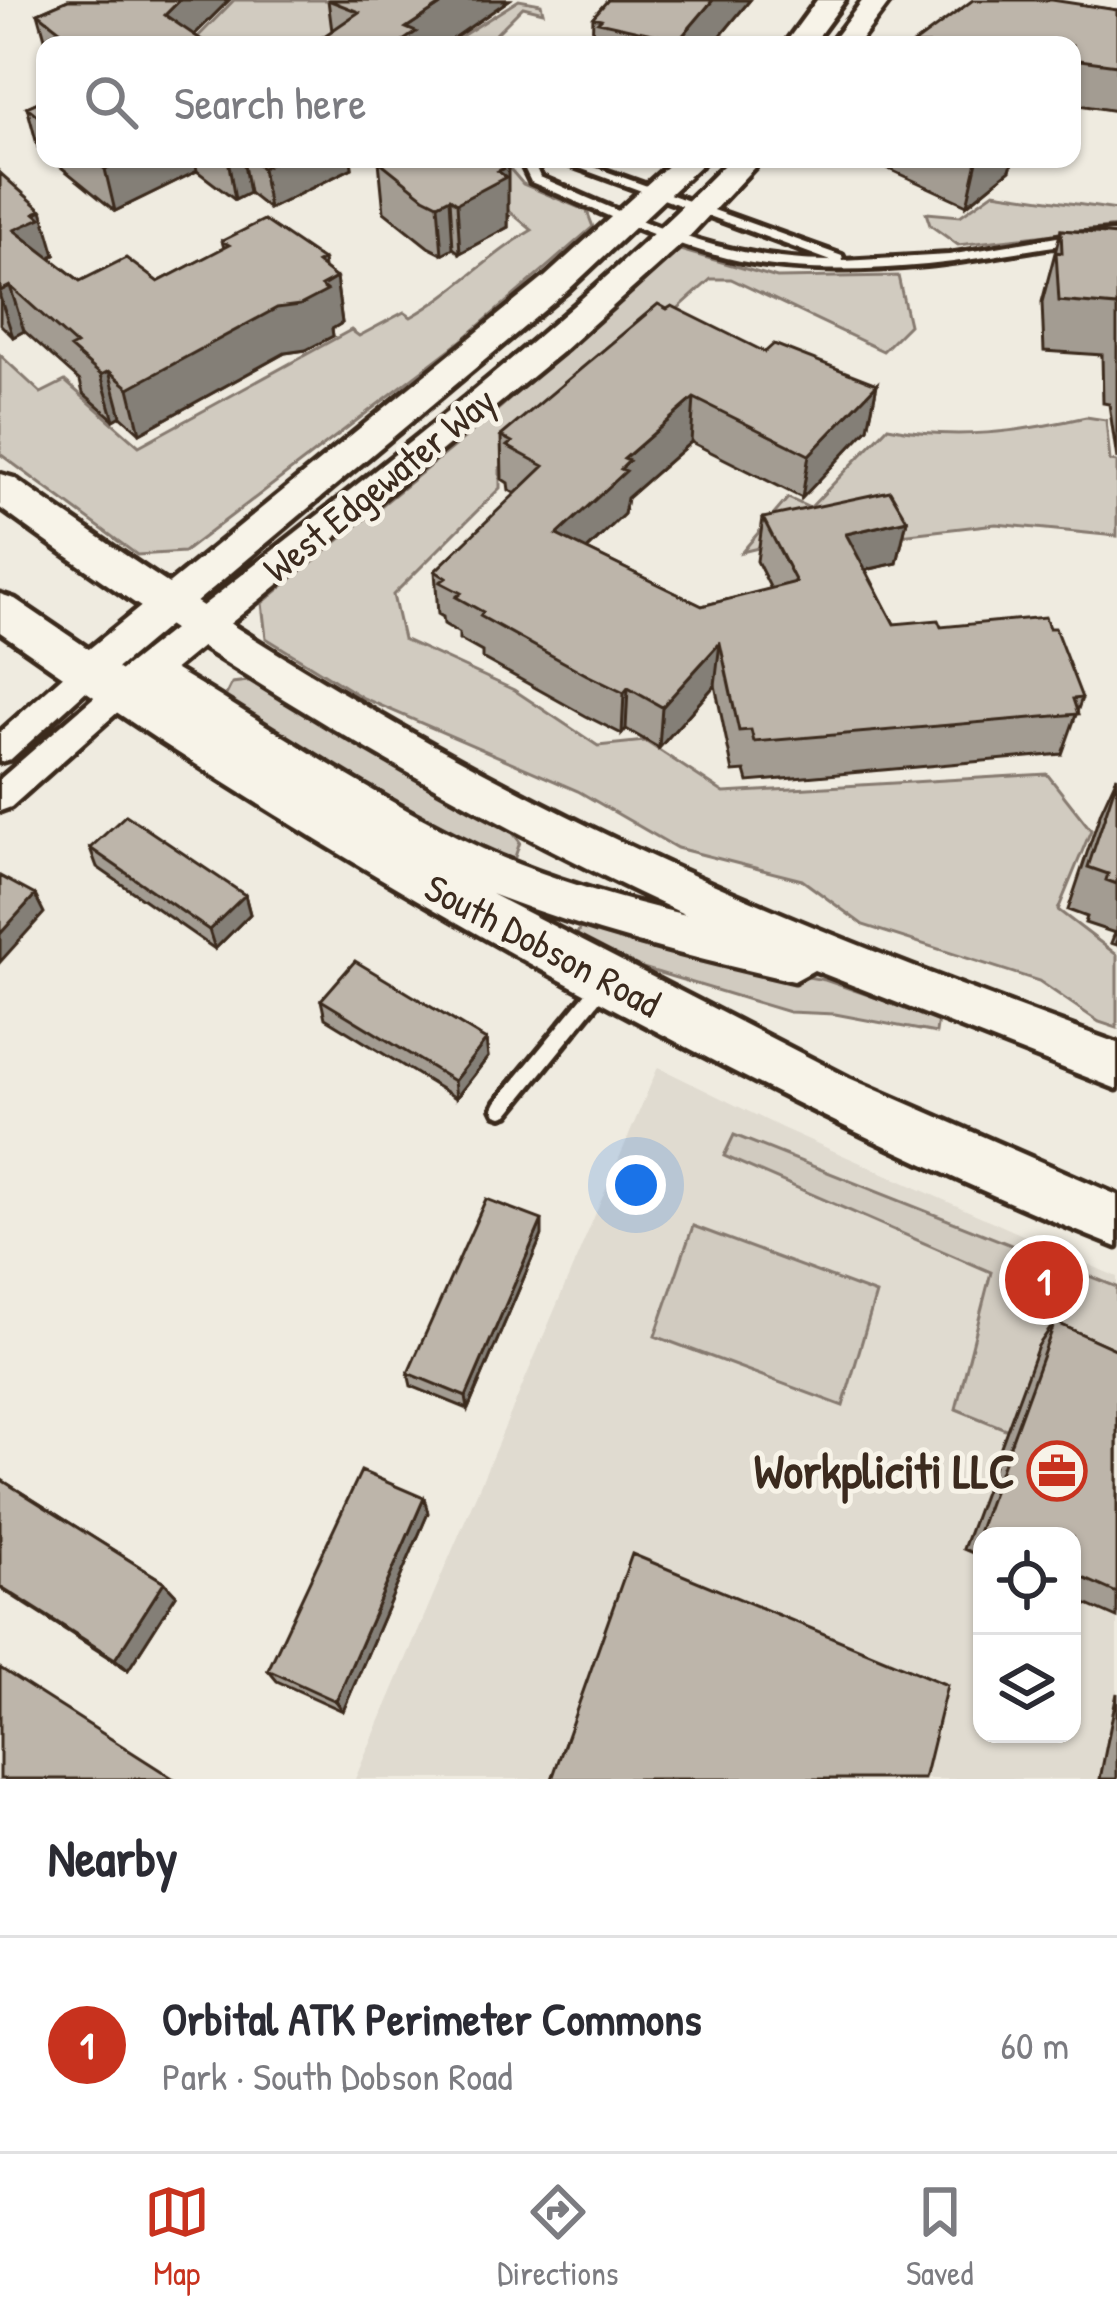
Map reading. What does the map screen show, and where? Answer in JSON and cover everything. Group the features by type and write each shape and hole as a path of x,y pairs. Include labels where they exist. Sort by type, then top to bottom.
{"main road":[{"path":"0,488 184,617 500,803 640,870 927,992 1117,1066"},
{"name":"South Dobson Road","path":"0,610 117,680 280,797 606,980 815,1088 1031,1188 1117,1221"},
{"path":"117,680 509,881 665,934 927,992"}],"street":[{"path":"805,36 831,0"},
{"path":"850,36 877,0"},
{"name":"West Edgewater Way","path":"0,798 117,680 397,417 682,168"},
{"name":"West Edgewater Way","path":"0,750 117,680 184,617 550,344 685,224 738,168"}],"lane":[{"path":"530,168 535,179 627,219 685,224 850,262"},
{"path":"585,168 655,194 685,224 755,260 927,260 1067,236 1117,236"},
{"path":"502,1108 606,980"}],"shaded area":[{"path":"234,0 366,0 457,36 199,36"},
{"path":"519,0 541,4 543,12 523,7 494,36 462,36"},
{"path":"482,168 507,168 523,184 587,211 593,227 466,337 184,552 137,555 0,454 0,355 41,393 65,381 139,446 351,330 359,336 404,312 411,317 532,230 474,182"},
{"path":"994,192 1117,210 1117,227 958,245 930,225 926,213 960,216"},
{"path":"680,250 777,278 898,276 909,325 883,351 731,279 711,279 500,468 500,488 393,595 403,639 514,690 598,746 645,741 724,793 1047,774 1091,830 1058,910 1117,955 1117,1028 1099,1022 1039,981 863,925 802,880 677,848 578,791 363,698 266,638 262,603 486,420"},
{"path":"1086,417 1106,420 1110,461 1117,462 1117,536 996,524 900,535 807,536 742,552 788,498 810,508 888,427 987,433"},
{"path":"256,680 513,833 520,842 515,857 499,865 222,703 232,683"},
{"path":"582,923 694,957 825,980 938,1019 936,1033 835,1014 789,1012 583,950 573,943"},
{"path":"658,1067 782,1128 1117,1277 1117,1779 355,1779"},
{"path":"734,1135 1117,1287 1117,1382 1008,1430 956,1409 991,1272 724,1156"},
{"path":"693,1226 876,1294 843,1406 655,1336"}],"building":[{"path":"68,0 180,0 165,15 196,36 67,36 38,13"},
{"path":"328,0 448,0 406,28 416,32 410,36 324,36 359,12"},
{"path":"608,0 713,0 682,36 661,36 593,17"},
{"path":"973,0 1052,0 1117,10 1117,65 1081,60 1081,36 924,36"},
{"path":"388,168 504,168 498,171 506,177 457,203 450,198 438,204"},
{"path":"0,173 42,210 35,213 41,218 14,230 80,281 126,258 158,282 229,245 222,241 264,220 323,260 317,263 336,278 321,286 327,291 300,305 277,308 129,388 109,371 101,375 70,348 76,345 10,286 0,291"},
{"path":"1061,230 1117,235 1117,306 1059,301 1056,252 1062,253"},
{"path":"658,304 667,309 672,306 765,352 774,344 877,384 809,455 694,398 624,459 629,461 621,469 626,471 557,535 702,606 796,582 763,518 890,491 907,520 846,534 894,624 938,620 941,627 1045,617 1049,628 1055,628 1082,698 1073,699 1078,714 754,742 751,730 739,731 720,643 662,707 628,688 624,693 587,675 480,616 483,612 456,597 461,593 440,582 446,578 435,571 544,466 507,446 512,442 501,436"},
{"path":"1117,779 1117,884 1106,880 1108,874 1088,867"},
{"path":"126,815 245,895 209,930 90,848"},
{"path":"0,876 35,895 0,934"},
{"path":"355,961 486,1040 454,1081 321,1000"},
{"path":"486,1199 542,1220 466,1397 408,1373"},
{"path":"1055,1322 1117,1350 1117,1593 1081,1577 1081,1527 980,1527"},
{"path":"361,1471 424,1498 336,1701 268,1670"},
{"path":"0,1479 164,1582 115,1659 0,1586"},
{"path":"632,1554 947,1685 924,1779 552,1779"},
{"path":"0,1668 174,1779 0,1779"}],"place":[{"name":"Orbital ATK Perimeter Commons","path":"1044,1280"},
{"name":"Workpliciti LLC","path":"1057,1471"}]}
